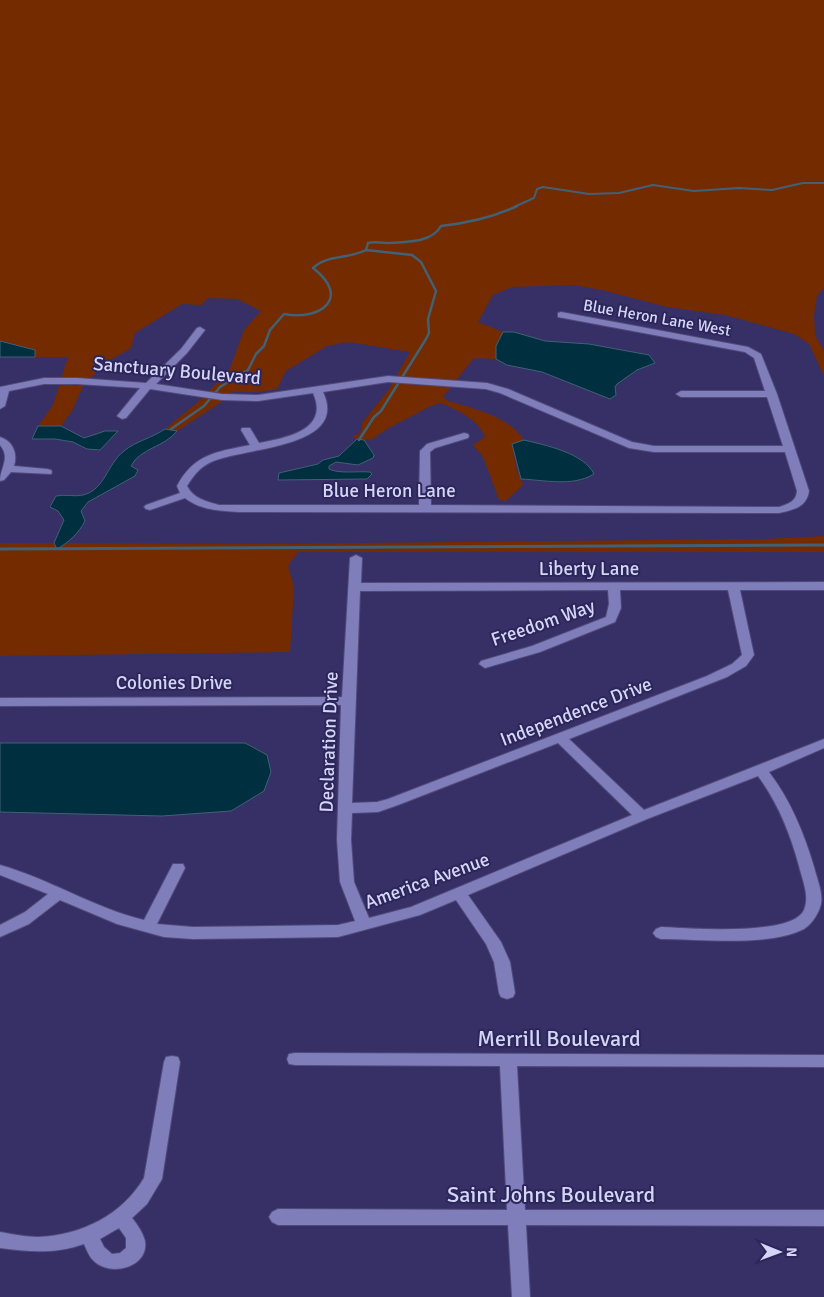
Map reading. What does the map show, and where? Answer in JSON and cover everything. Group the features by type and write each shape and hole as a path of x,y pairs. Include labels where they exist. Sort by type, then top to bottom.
{"street":[{"name":"Blue Heron Lane West","path":"561,316 748,350 758,356 772,394"},
{"path":"122,416 148,386 184,352 194,335 200,330"},
{"name":"Sanctuary Boulevard","path":"2,389 59,380 148,386 222,396 258,398 388,379 487,386 504,391 610,437 640,447 654,449 789,449"},
{"path":"0,406 2,389"},
{"path":"150,507 186,494 182,486 187,476 195,467 222,455 294,437 310,430 321,419 324,411 322,398 317,390"},
{"path":"681,394 772,394 789,449"},
{"path":"246,430 256,447"},
{"path":"425,508 425,451 431,446 464,436"},
{"path":"0,440 12,456 8,469 0,478"},
{"name":"Blue Heron Lane","path":"186,494 204,504 239,509 779,510 794,504 803,497 803,491 789,449"},
{"path":"8,469 47,472"},
{"name":"Declaration Drive","path":"356,558 348,701 345,808 347,882 364,925"},
{"name":"Liberty Lane","path":"354,587 614,588 824,586"},
{"name":"Independence Drive","path":"345,808 378,807 712,679 737,667 745,661 748,655 733,587"},
{"name":"Freedom Way","path":"485,664 536,649 610,619 615,611 616,604 614,588"},
{"name":"Colonies Drive","path":"0,702 348,701"},
{"path":"560,738 642,816"},
{"name":"America Avenue","path":"0,870 39,884 57,894 117,919 164,931 193,933 338,931 415,910 642,816 760,770 824,742"},
{"path":"662,933 750,934 785,929 799,924 810,914 814,904 814,896 803,854 790,816 776,790 760,770"},
{"path":"148,927 178,868"},
{"path":"458,892 493,942 502,962 507,993"},
{"path":"0,931 20,924 36,913 57,894"},
{"name":"Merrill Boulevard","path":"295,1059 824,1061"},
{"path":"508,1061 521,1297"},
{"path":"0,1240 37,1245 70,1241 95,1233 121,1217 142,1199 153,1179 172,1062"},
{"path":"89,1235 95,1248 108,1261 122,1261 129,1258 134,1253 136,1244 134,1236 121,1217"},
{"name":"Saint Johns Boulevard","path":"278,1217 824,1218"}],"shaded area":[{"path":"0,0 824,0 824,288 817,296 814,314 815,335 824,351 824,376 809,344 794,334 725,315 667,307 602,290 573,285 512,287 493,295 478,322 503,332 496,346 496,359 474,358 443,397 448,401 500,419 524,440 512,445 517,471 523,485 506,501 499,500 483,457 473,445 485,437 482,430 466,416 441,403 431,406 387,429 371,440 357,439 352,436 360,434 362,423 389,389 410,352 348,342 327,346 286,371 277,389 257,392 231,392 220,403 177,431 165,429 198,402 229,371 244,330 261,311 237,299 208,298 201,305 182,304 135,333 131,348 105,363 83,386 72,411 61,426 38,426 53,405 68,357 35,357 35,350 0,341"},
{"path":"824,536 824,552 298,552 288,566 294,587 290,652 0,656 0,543 54,543 57,549 67,543 242,544 765,539"}],"water":[{"path":"503,332 514,332 545,341 589,344 649,355 655,363 637,370 617,384 615,387 616,395 610,399 542,372 507,365 496,359 496,346"},
{"path":"0,341 35,350 35,357 0,357"},
{"path":"38,426 61,426 84,438 105,431 118,431 100,450 87,449 73,442 55,439 32,439"},
{"path":"165,429 177,431 166,441 146,451 135,460 131,466 138,470 135,476 88,502 81,511 85,521 80,530 57,549 54,543 64,520 58,511 50,507 56,496 80,496 90,492 101,482 118,456 134,445"},
{"path":"357,439 364,440 374,455 373,458 358,465 336,462 329,466 329,469 343,472 370,472 372,474 367,479 278,480 279,473 318,464 323,460 339,456"},
{"path":"524,440 553,447 573,455 589,467 594,474 568,482 521,479 512,444"},
{"path":"0,743 245,743 267,755 271,772 264,791 231,811 162,816 0,812"}],"waterway":[{"path":"514,207 534,198 537,189 543,187 589,194 619,193 653,185 694,191 739,188 772,190 803,183 824,183"},
{"path":"366,250 368,243 425,239 437,232 441,226 480,219 517,206"},
{"path":"171,429 204,406 220,387 248,370 256,354 264,346 270,330 284,314 309,314 327,305 330,298 330,289 324,279 313,268 325,261 366,250"},
{"path":"359,440 374,417 381,411 426,339 429,333 428,319 436,291 421,262 412,255 366,250"},
{"path":"0,549 824,545"}]}
